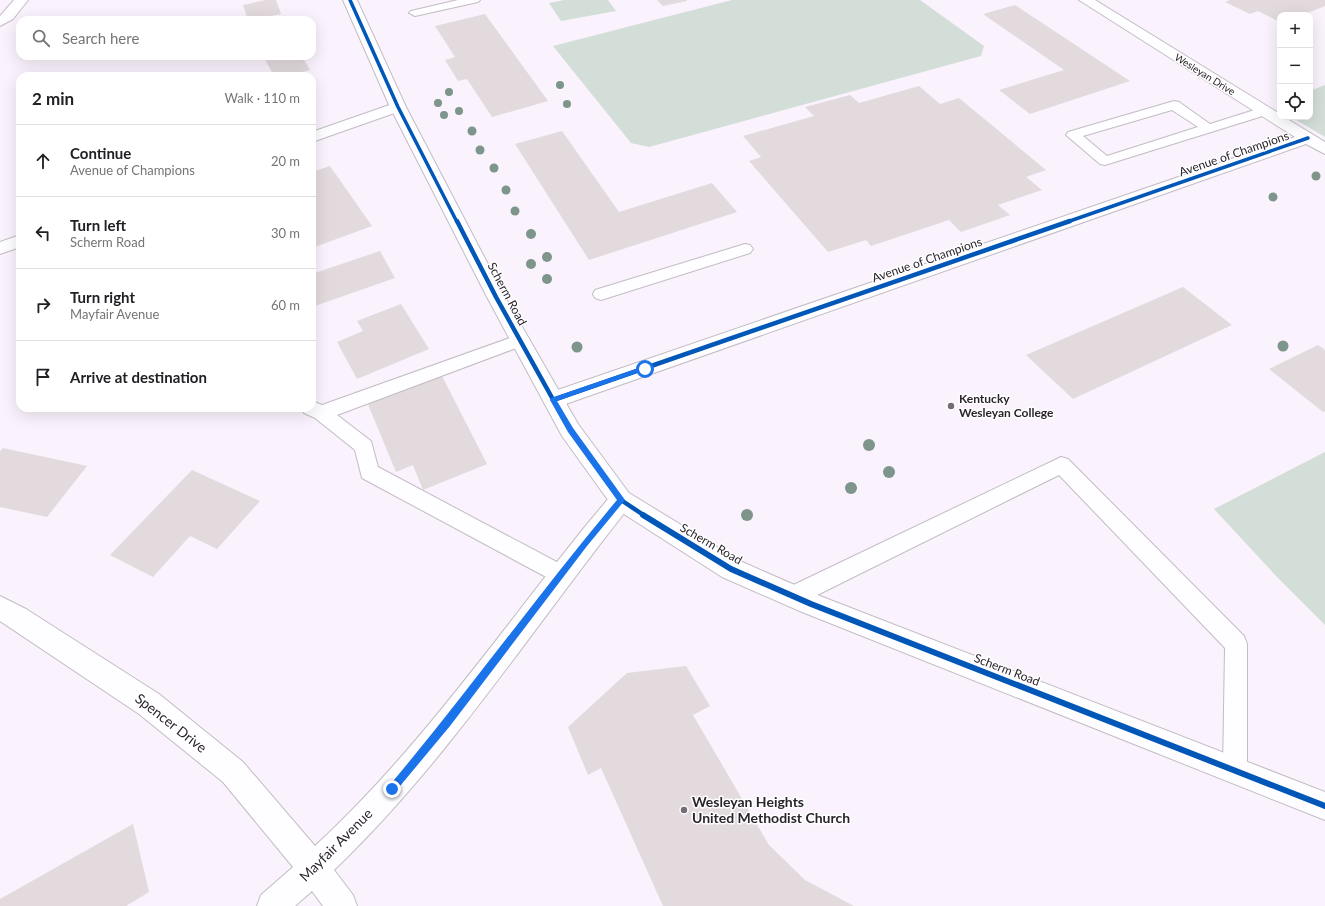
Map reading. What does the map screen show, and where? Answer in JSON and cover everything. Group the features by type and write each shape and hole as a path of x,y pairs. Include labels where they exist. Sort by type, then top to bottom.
{"street":[{"path":"0,22 8,16 21,0"},
{"name":"Scherm Road","path":"350,0 398,107 496,297 570,430 621,500 678,538 731,569 793,596 1325,806"},
{"name":"Wesleyan Drive","path":"1086,0 1325,149"},
{"path":"316,136 398,107"},
{"name":"Avenue of Champions","path":"553,400 1308,138"},
{"path":"0,248 16,242"},
{"name":"Mayfair Avenue","path":"272,906 314,869 392,789 447,723 561,574 621,500"},
{"name":"Spencer Drive","path":"0,608 17,617 149,704 233,772 314,869 342,906"}],"lane":[{"path":"415,13 474,0"},
{"path":"1209,129 1174,105 1073,135 1105,161 1209,129 1264,111"},
{"path":"601,294 745,249"},
{"path":"316,410 520,340"},
{"path":"316,411 364,446 369,472 561,574"},
{"path":"793,596 1061,465 1236,644 1235,771"}],"shaded area":[{"path":"564,0 608,0 616,11 561,21 549,3"},
{"path":"732,0 920,0 984,46 981,56 649,147 631,143 553,46"},
{"path":"1325,85 1325,137 1296,120 1313,120 1313,90"},
{"path":"1325,452 1325,625 1277,577 1214,509"}],"building":[{"path":"266,0 276,0 281,14 270,16 247,16 243,5"},
{"path":"657,0 687,0 687,1 663,6"},
{"path":"1230,0 1325,0 1325,6 1310,12 1277,12 1277,20 1258,11 1250,14 1225,2"},
{"path":"1015,5 1130,81 1030,114 999,90 1064,70 983,14"},
{"path":"485,14 548,101 492,117 467,79 458,81 445,60 455,57 435,26"},
{"path":"265,60 304,60 310,70 303,72 272,72"},
{"path":"919,86 940,104 959,98 1046,170 1026,177 1042,190 998,205 1010,215 961,232 949,220 871,246 866,240 828,252 749,161 761,157 743,136 814,116 805,107 850,95 859,103"},
{"path":"562,131 619,212 712,183 737,212 589,260 515,144"},
{"path":"330,166 372,226 316,247 316,171"},
{"path":"380,251 395,278 316,306 316,273"},
{"path":"1183,287 1232,325 1073,399 1026,355"},
{"path":"401,304 429,349 357,379 337,342 363,331 357,321"},
{"path":"1318,345 1325,350 1325,411 1323,412 1269,369"},
{"path":"441,374 487,464 423,490 413,465 396,472 367,402"},
{"path":"3,448 87,466 47,517 0,507 0,451"},
{"path":"192,470 260,501 217,549 190,536 153,577 110,555"},
{"name":"Wesleyan Heights United Methodist Church","path":"686,666 710,706 693,715 769,845 805,880 854,906 663,906 601,768 588,775 568,727 627,673"},
{"path":"133,824 149,892 126,906 0,906 0,899"}],"cycle path":[{"path":"350,0 398,107 496,297 570,430 621,500 731,569 811,604 1325,806"},
{"path":"553,400 1308,138"}],"place":[{"name":"Kentucky Wesleyan College","path":"951,406"},
{"name":"Wesleyan Heights United Methodist Church","path":"684,810"}],"route":[{"path":"392,789 447,723 585,544 621,500 570,430 553,400 645,369"}]}
